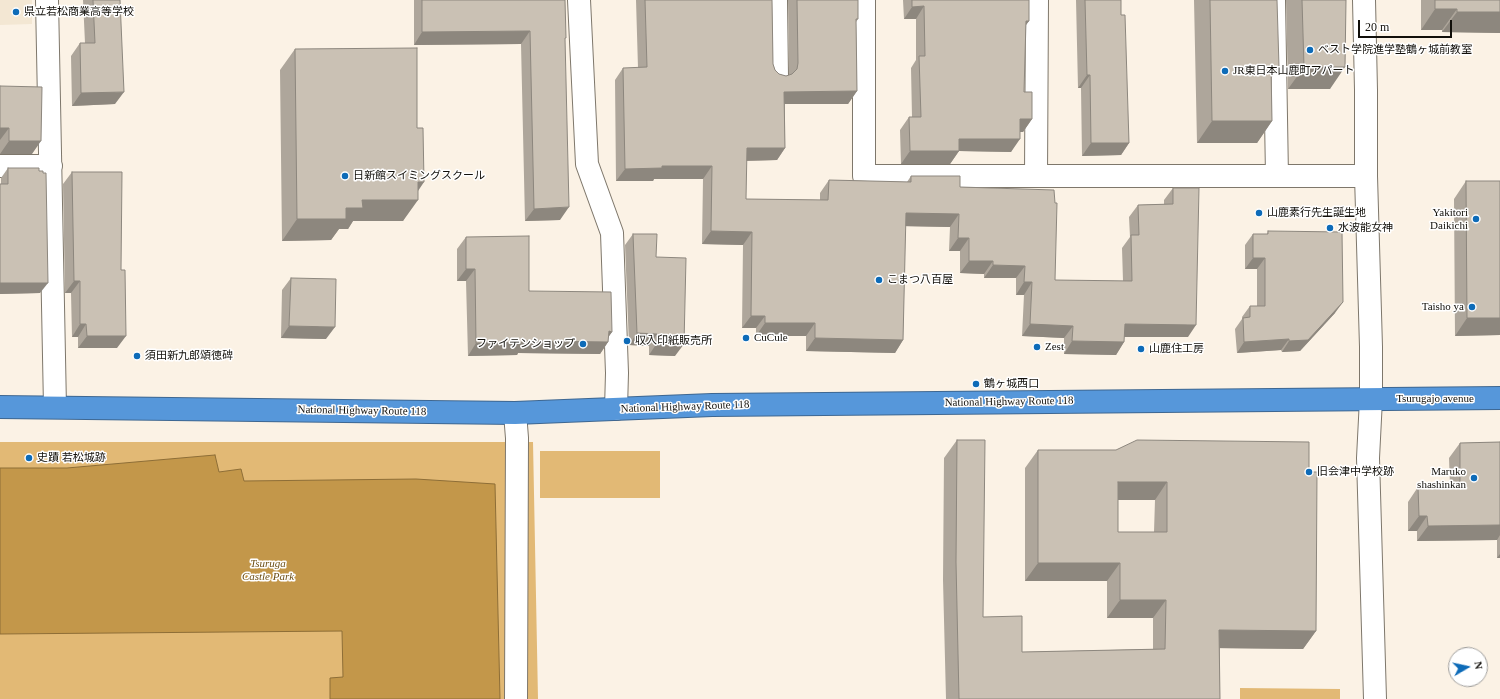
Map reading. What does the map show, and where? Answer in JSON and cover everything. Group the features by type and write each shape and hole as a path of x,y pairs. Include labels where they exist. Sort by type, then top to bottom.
{"highway":[{"name":"Tsurugajo avenue","path":"1371,399 1500,398"},
{"name":"National Highway Route 118","path":"0,407 515,413 712,405 1371,399"}],"street":[{"path":"48,0 55,407"},
{"path":"579,0 587,164 612,233 617,384 616,409"},
{"path":"776,0 777,76"},
{"path":"864,0 864,176 1366,176"},
{"path":"1036,176 1037,0"},
{"path":"1274,0 1277,176"},
{"path":"1364,0 1366,176 1371,347 1371,399 1368,458 1375,699"},
{"path":"0,166 51,166"},
{"path":"515,413 517,438 516,699"}],"shaded area":[{"name":"県立若松商業高等学校","path":"0,0 32,0 32,24 0,25"},
{"name":"Tsuruga Castle Park","path":"215,455 219,472 241,469 244,481 416,479 495,484 500,699 330,699 330,678 343,677 342,631 0,634 0,468 67,468"}],"green space":[{"name":"Tsuruga Castle Park","path":"0,442 533,442 538,699 0,699"},
{"path":"540,451 660,451 660,498 540,498"},
{"path":"1240,688 1340,689 1340,699 1240,699"}],"building":[{"path":"93,0 120,0 124,92 81,93 80,43 95,43"},
{"path":"422,0 565,0 569,207 534,209 530,31 422,32"},
{"path":"645,0 772,0 773,64 775,70 779,74 786,76 792,74 797,69 798,63 797,0 858,0 858,19 856,19 857,91 784,92 785,148 747,148 746,199 828,200 829,180 911,182 911,176 960,176 960,187 1054,190 1055,203 1057,203 1055,280 1132,281 1131,235 1139,235 1138,205 1173,204 1173,188 1199,188 1196,325 1125,324 1124,342 1072,341 1073,326 1030,324 1032,282 1024,282 1025,266 993,265 993,261 969,261 969,238 958,238 959,214 906,213 903,340 815,338 815,323 765,323 765,316 751,316 752,232 711,231 712,166 662,166 662,168 625,169 623,68 647,67"},
{"path":"912,0 1029,0 1029,21 1026,21 1024,92 1032,92 1032,119 1020,119 1020,139 959,139 959,151 910,151 909,117 921,117 919,56 925,56 924,6 912,7"},
{"path":"1085,0 1121,0 1121,15 1125,15 1129,143 1091,143 1090,75 1087,75"},
{"name":"JR東日本山鹿町アパート","path":"1210,0 1277,0 1279,67 1271,67 1272,121 1212,121"},
{"path":"1302,0 1346,0 1345,67 1304,67"},
{"path":"1435,0 1500,0 1500,12 1457,12 1457,9 1435,9"},
{"name":"日新館スイミングスクール","path":"417,48 417,128 423,128 424,182 418,182 418,200 362,200 363,208 346,208 346,219 297,219 295,49"},
{"path":"0,86 42,87 41,141 9,141 9,128 0,128"},
{"path":"8,168 39,168 39,171 46,173 48,283 0,283 0,184 8,184"},
{"path":"72,172 122,172 121,270 125,270 126,336 87,336 86,324 80,324 80,281 74,281"},
{"path":"1466,181 1500,181 1500,318 1467,318"},
{"path":"1268,231 1342,232 1343,302 1308,340 1289,341 1289,339 1244,342 1243,318 1250,317 1250,306 1265,306 1265,258 1253,258 1253,234 1268,234"},
{"path":"633,234 657,234 656,257 686,258 684,344 657,343 657,334 637,333"},
{"path":"529,236 529,291 611,292 612,332 609,331 608,342 525,341 476,343 475,269 466,269 466,237"},
{"path":"291,278 336,279 335,327 289,326"},
{"path":"957,440 985,440 983,617 1022,616 1022,652 1165,649 1166,600 1120,600 1120,563 1038,563 1038,450 1116,450 1137,440 1309,442 1309,472 1317,472 1316,631 1219,630 1220,699 959,699 956,562","holes":["1118,482 1167,482 1167,532 1118,532"]},
{"path":"1500,442 1500,525 1428,526 1427,516 1419,516 1418,487 1460,486 1460,443"}],"place":[{"name":"県立若松商業高等学校","path":"16,12"},
{"name":"ベスト学院進学塾鶴ヶ城前教室","path":"1310,50"},
{"name":"JR東日本山鹿町アパート","path":"1225,71"},
{"name":"日新館スイミングスクール","path":"345,176"},
{"name":"山鹿素行先生誕生地","path":"1259,213"},
{"name":"Yakitori Daikichi","path":"1476,219"},
{"name":"水波能女神","path":"1330,228"},
{"name":"こまつ八百屋","path":"879,280"},
{"name":"Taisho ya","path":"1472,307"},
{"name":"CuCule","path":"746,338"},
{"name":"収入印紙販売所","path":"627,341"},
{"name":"ファイテンショップ","path":"583,344"},
{"name":"Zest","path":"1037,347"},
{"name":"山鹿住工房","path":"1141,349"},
{"name":"須田新九郎頌徳碑","path":"137,356"},
{"name":"鶴ヶ城西口","path":"976,384"},
{"name":"史蹟 若松城跡","path":"29,458"},
{"name":"旧会津中学校跡","path":"1309,472"},
{"name":"Maruko shashinkan","path":"1474,478"}]}
